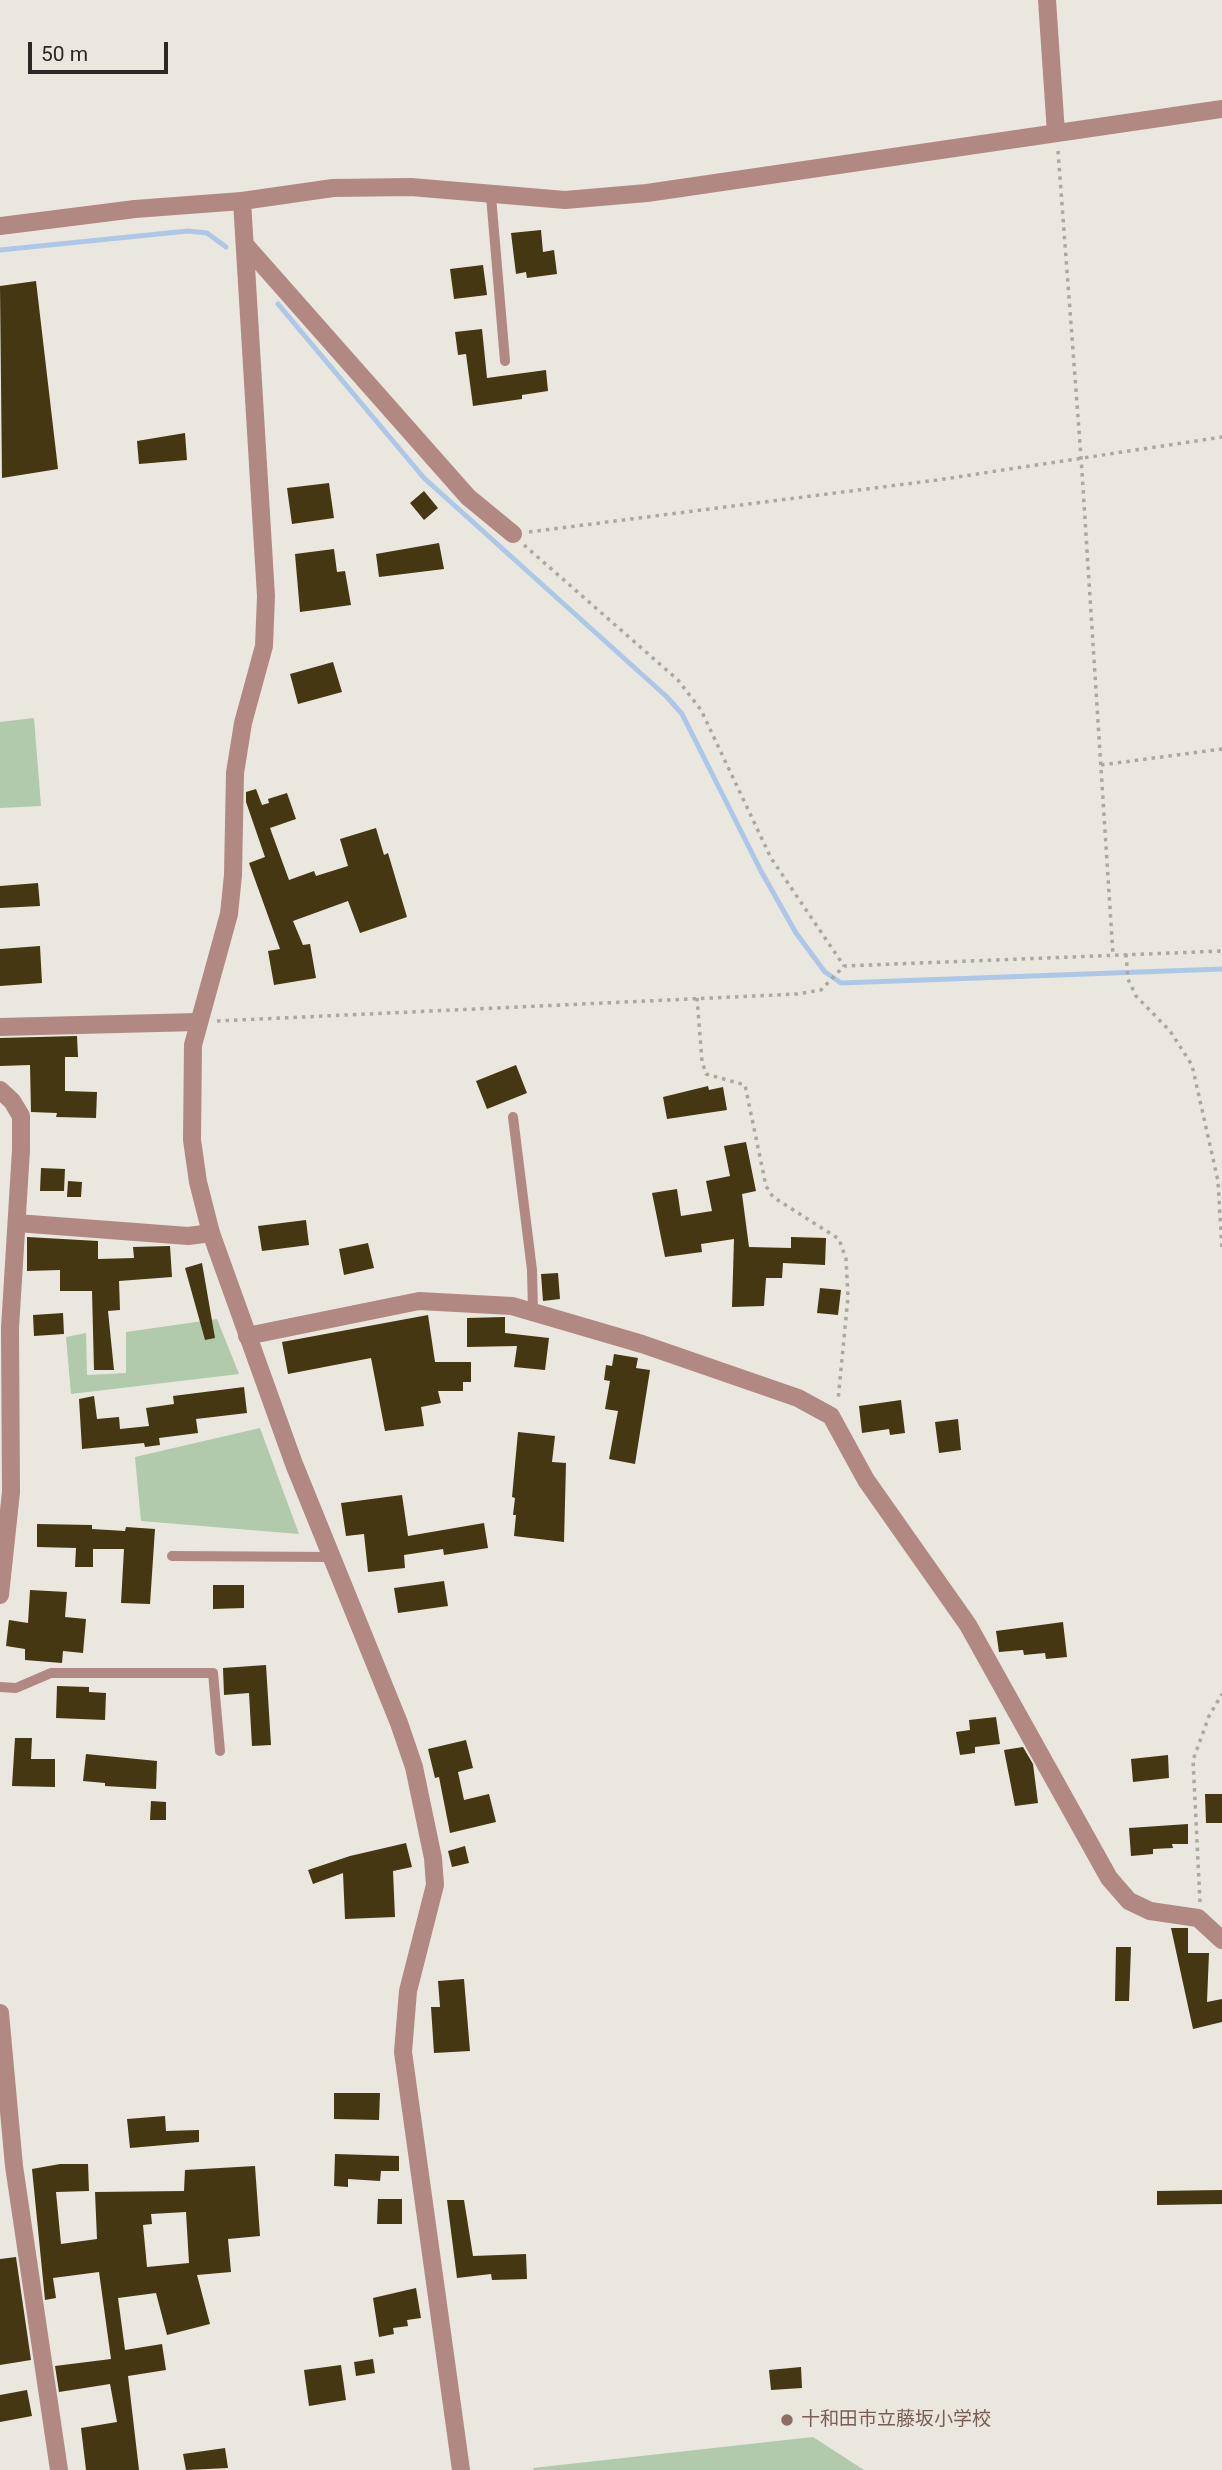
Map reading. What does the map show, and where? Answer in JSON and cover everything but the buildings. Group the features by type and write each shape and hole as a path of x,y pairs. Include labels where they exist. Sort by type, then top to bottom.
{"street":[{"path":"1047,0 1056,133"},
{"path":"0,226 135,209 242,201 333,188 411,187 491,196 565,200 647,193 1222,109"},
{"path":"242,201 247,247 266,596 264,646 243,723 235,773 233,875 229,914 193,1045 192,1140 198,1182 211,1233 247,1336 410,1756 433,1858 435,1885 408,1992 403,2052 461,2470"},
{"path":"247,247 459,487 513,534"},
{"path":"0,1027 198,1022"},
{"path":"0,1090 12,1101 20,1116 10,1328 11,1492 0,1588"},
{"path":"17,1223 188,1236 211,1233"},
{"path":"247,1336 419,1301 512,1306 642,1344 785,1393 831,1416 866,1480 968,1625 1109,1878 1129,1901 1150,1911 1198,1918 1222,1940"},
{"path":"0,2013 14,2166 59,2470"}],"lane":[{"path":"491,196 505,361"},
{"path":"513,1117 532,1269 533,1312"},
{"path":"172,1556 332,1557"},
{"path":"0,1687 16,1688 51,1673 213,1673 220,1751"}],"path":[{"path":"1056,133 1081,457 1112,955"},
{"path":"513,534 937,480 1222,437"},
{"path":"513,534 678,680 701,710 771,858 844,966"},
{"path":"1101,765 1222,749"},
{"path":"198,1022 797,994 821,990 844,966 1222,951"},
{"path":"1126,954 1128,979 1136,996 1170,1031 1192,1065 1218,1181 1222,1249"},
{"path":"697,999 706,1074 745,1085 765,1186 773,1197 839,1239 845,1259 848,1297 840,1384 831,1416"},
{"path":"1198,1918 1201,1895 1193,1760 1209,1716 1222,1694"}],"green space":[{"path":"34,718 41,806 0,808 0,722"},
{"path":"217,1319 239,1374 71,1394 66,1337 86,1333 87,1375 126,1373 126,1332"},
{"path":"260,1428 299,1534 141,1521 135,1457"},
{"path":"813,2437 864,2470 533,2468"}],"waterway":[{"path":"0,250 188,231 207,233 226,247"},
{"path":"278,304 424,478 667,697 682,714 761,871 796,933 825,972 841,983 1222,969"}],"place":[{"name":"十和田市立藤坂小学校","path":"787,2420"}]}
